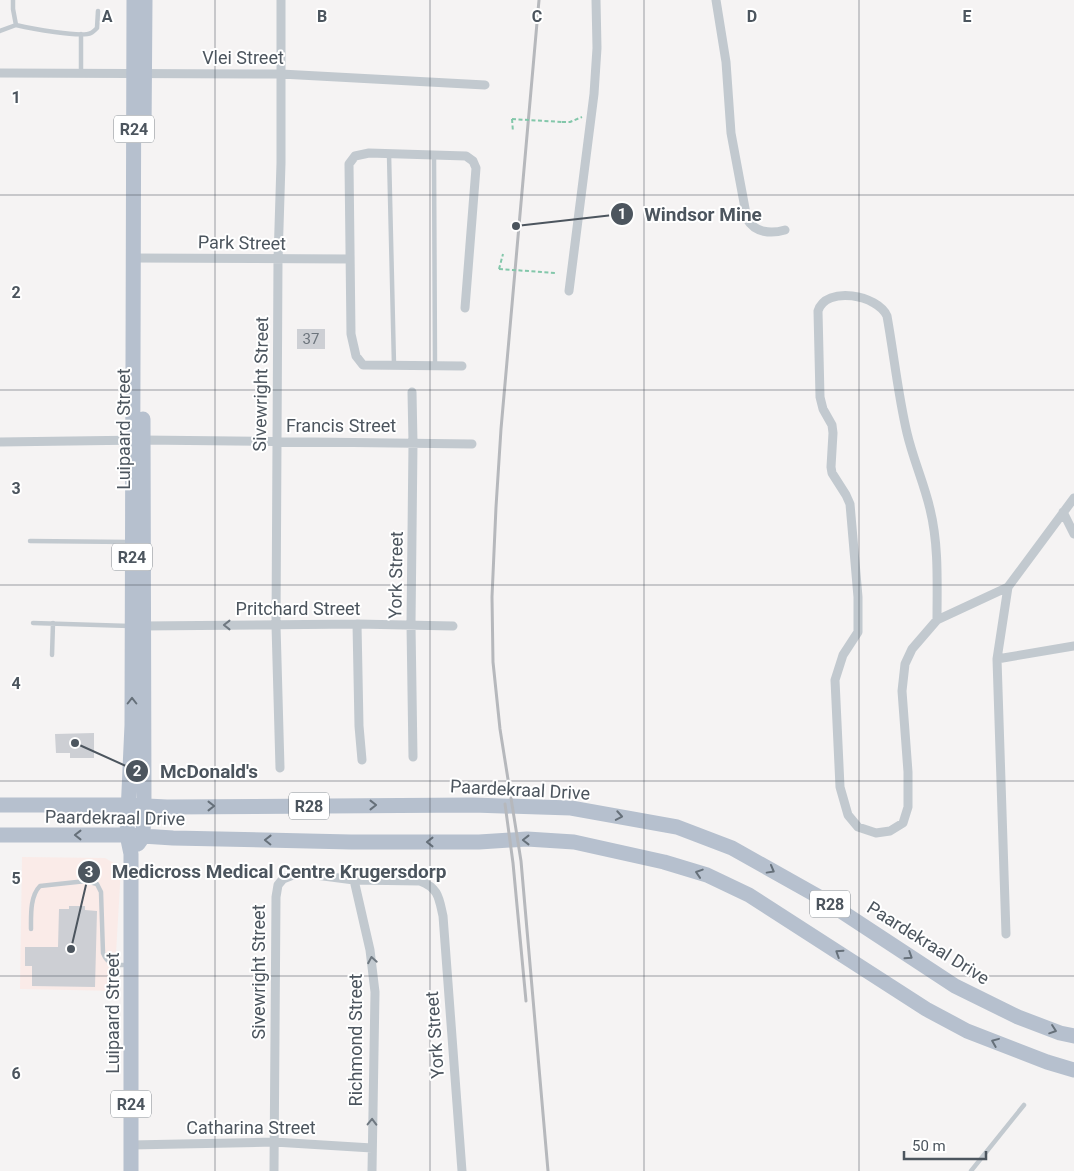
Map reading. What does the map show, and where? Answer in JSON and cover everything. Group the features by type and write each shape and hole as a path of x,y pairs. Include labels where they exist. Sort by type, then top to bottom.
{"main road":[{"name":"Luipaard Street","path":"134,0 139,74 137,626 138,724 144,806 143,837"},
{"name":"Luipaard Street","path":"139,74 145,0"},
{"name":"Luipaard Street","path":"137,440 132,542 137,626"},
{"name":"Luipaard Street","path":"131,1171 132,854 127,835 128,805 138,724"},
{"name":"Paardekraal Drive","path":"0,805 128,805 167,807 473,805 571,808 676,827 732,848 821,898 955,986 1018,1017 1060,1033 1074,1036"},
{"name":"Paardekraal Drive","path":"0,836 127,835 351,842 479,842 527,839 574,842 664,862 707,876 749,895 926,1009 967,1031 1047,1062 1074,1070"},
{"path":"132,854 143,837"}],"street":[{"name":"Sivewright Street","path":"280,768 276,625 276,442 278,260 282,163 281,0"},
{"path":"569,291 594,94 597,48 596,0"},
{"path":"716,0 726,62 731,132 747,219 752,226 761,230 771,232 785,230"},
{"name":"Vlei Street","path":"0,73 281,74 485,85"},
{"path":"462,366 363,365 356,356 351,334 349,164 355,156 369,153 466,156 473,161 476,168 465,308"},
{"name":"Park Street","path":"138,258 350,259"},
{"path":"937,620 938,556 931,512 906,430 887,316 882,308 863,298 834,297 822,302 818,311 820,397 823,409 832,425 830,467 850,504 858,597 858,632 843,655 835,680 840,787 848,815 858,827 876,833 890,831 903,823 908,807 908,772 902,691 905,664 912,649 937,620 1008,587"},
{"name":"York Street","path":"412,392 411,625 413,757"},
{"name":"Francis Street","path":"0,442 137,440 472,444"},
{"path":"1006,934 998,659 1008,587 1074,498"},
{"path":"1063,512 1074,534"},
{"path":"357,624 359,726 362,760"},
{"name":"Pritchard Street","path":"137,626 357,624 454,626"},
{"path":"998,659 1074,646"},
{"name":"Sivewright Street","path":"274,1171 276,897 278,885 283,879 293,875 308,874 354,880 420,881 430,885 439,898"},
{"name":"Richmond Street","path":"354,880 370,950 376,992 372,1171"},
{"name":"York Street","path":"439,898 446,951 462,1171"},
{"name":"Catharina Street","path":"131,1145 274,1142 372,1148"}],"lane":[{"path":"13,0 16,25"},
{"path":"0,31 16,25 81,34 91,33 97,28 98,12"},
{"path":"81,34 81,73"},
{"path":"389,154 394,365"},
{"path":"434,155 435,366"},
{"path":"30,541 132,542"},
{"path":"33,623 137,626"},
{"path":"52,655 53,624"},
{"path":"31,929 31,913 35,891 40,886 86,881 97,884 101,892 103,953 106,960 112,964 132,965"},
{"path":"971,1171 1024,1105"}],"path":[{"path":"513,132 512,119 570,122"},
{"path":"503,254 499,269 556,272"}],"shaded area":[{"path":"22,857 105,858 121,867 116,954 118,991 20,989"}],"building":[{"path":"297,329 325,329 325,349 297,349"},
{"path":"94,733 94,758 70,758 70,753 56,753 55,734"},
{"path":"69,906 85,906 85,910 97,911 95,987 32,986 32,966 25,966 25,947 58,947 59,909 69,909"}],"railway":[{"path":"539,0 501,429 492,597 493,662 500,729 521,861 548,1171"},
{"path":"505,804 513,863 526,1001"}],"place":[{"name":"Windsor Mine","path":"516,226"},
{"name":"McDonald's","path":"75,743"},
{"name":"Medicross Medical Centre Krugersdorp","path":"71,949"}]}
